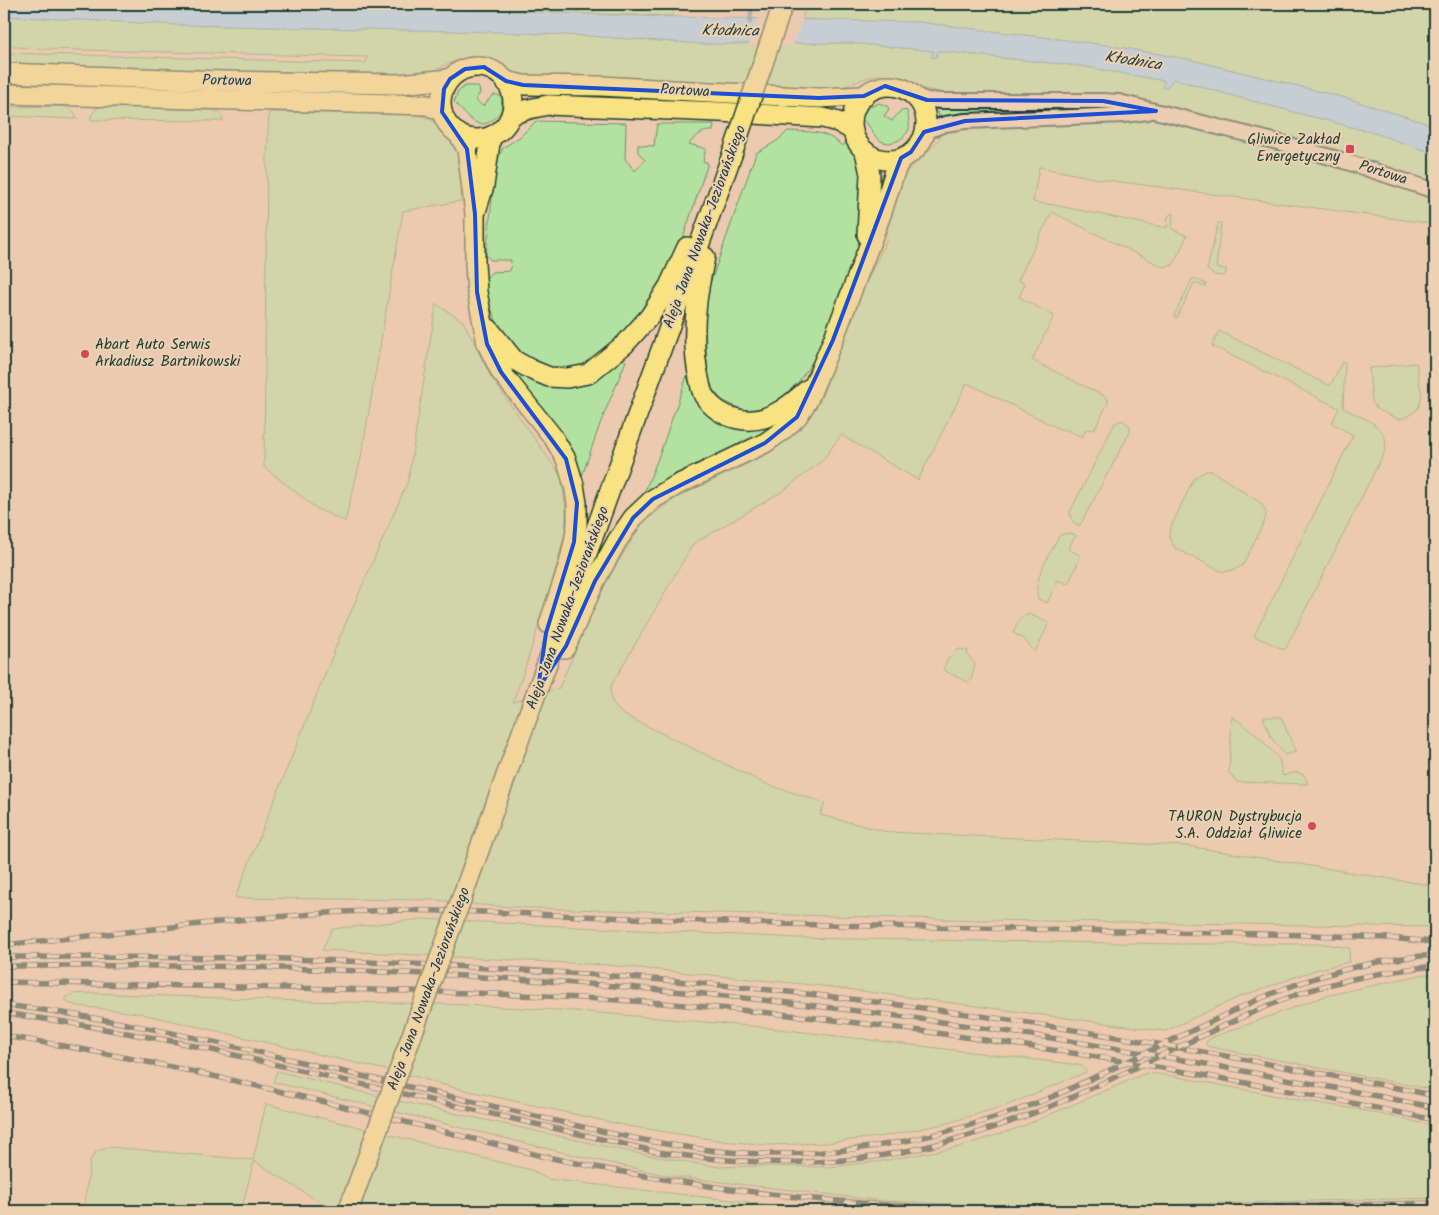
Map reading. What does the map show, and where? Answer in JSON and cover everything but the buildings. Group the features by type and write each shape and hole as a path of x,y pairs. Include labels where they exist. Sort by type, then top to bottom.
{"main road":[{"name":"Aleja Jana Nowaka-Jeziorańskiego","path":"348,1211 726,172 783,4"},
{"path":"474,67 484,67 500,75 506,81 513,97 511,115 500,131 480,139 468,138 451,128 445,120 441,100 444,89 450,79 457,73 474,67"},
{"name":"Portowa","path":"4,73 222,81 390,84 450,79"},
{"name":"Portowa","path":"506,81 523,85 600,86 819,98 864,96"},
{"path":"885,86 896,87 912,95 921,106 925,119 924,132 920,144 900,158 888,160 876,158 865,152 859,145 852,130 852,117 856,106 864,96 873,90 885,86"},
{"name":"Portowa","path":"4,94 428,105 442,112"},
{"name":"Portowa","path":"511,115 548,105 633,108 823,118 838,122 852,130"},
{"path":"458,133 467,149 475,214 477,292 487,344 501,372 553,437 566,459 577,503 577,524 574,542 569,564 546,634 538,689"},
{"path":"475,214 484,186 491,136"},
{"path":"865,152 870,174 866,250"},
{"path":"538,689 566,646 595,581 633,518 653,499 677,485 765,443 797,417 807,402 833,340 882,212 900,158"},
{"path":"481,318 514,360 532,370 549,377 567,378 588,374 625,344 650,316 669,286 691,236 726,172"},
{"path":"726,172 703,266 694,328 695,361 703,395 718,411 730,417 757,420 781,411 794,402 814,382"}],"street":[{"name":"Portowa","path":"912,95 927,100 942,101 1102,101 1132,104 1344,161 1435,191"},
{"name":"Portowa","path":"924,132 946,124 965,121 1124,115 1156,111"}],"highlighted area":[{"path":"484,67 506,81 523,85 819,98 864,96 885,86 927,100 1103,101 1156,111 965,121 924,132 911,152 901,158 833,340 797,417 765,443 653,499 633,518 595,581 566,646 538,689 546,633 574,542 577,503 566,459 501,372 487,344 477,292 475,214 467,149 442,112 444,89 450,79 465,69"}],"green space":[{"path":"342,4 673,4 673,16 511,12"},
{"path":"807,4 1435,4 1435,126 1346,98 1187,59 1106,45 918,22 802,19"},
{"path":"4,16 181,25 501,32 703,44 850,43 934,51 932,57 935,57 937,51 1080,66 1166,81 1174,79 1378,134 1435,154 1435,224 1099,179 1039,167 1033,202 1167,228 1168,216 1173,213 1172,229 1187,236 1173,265 1163,267 1052,212 1018,280 1025,284 1019,297 1054,316 1032,360 1108,399 1108,403 1094,430 1086,429 1082,437 1065,429 1062,430 967,383 918,480 841,435 823,460 783,491 693,544 612,684 611,699 615,707 626,716 766,784 825,803 820,815 888,832 1187,846 1435,886 1435,927 983,920 528,908 436,900 235,898 339,639 408,481 436,304 463,321 491,377 561,476 566,512 565,533 551,587 513,702 559,688 604,584 644,521 676,498 771,452 799,429 820,401 861,293 887,239 885,237 903,174 924,156 940,138 937,91 914,87 891,77 881,75 833,89 520,75 477,57 461,59 422,76 188,72 4,64 4,53 366,63 367,57 42,49 4,46"},
{"path":"465,86 476,86 479,88 480,93 475,100 483,106 493,95 498,95 502,98 501,111 494,119 487,123 476,123 454,102 458,92"},
{"path":"879,103 887,106 889,109 884,116 892,121 901,110 907,111 909,129 903,137 896,141 889,143 881,141 861,118 868,108"},
{"path":"60,106 70,109 77,118 4,116 4,107"},
{"path":"99,106 214,110 220,114 223,121 91,120 91,115"},
{"path":"269,112 408,114 422,116 430,119 437,125 455,146 461,160 461,201 403,211 361,458 345,521 317,509 264,467"},
{"path":"536,121 626,123 625,159 635,171 645,160 638,152 638,145 654,146 657,124 714,124 713,131 706,131 700,134 689,144 706,149 703,161 708,163 681,244 645,310 604,352 584,364 568,369 548,367 518,354 501,333 484,290 486,278 492,272 510,271 511,260 491,260 486,255 496,162 503,148 521,136"},
{"path":"788,131 823,134 842,146 846,143 864,167 864,204 860,244 815,358 799,381 779,401 764,410 745,411 722,400 714,391 708,377 704,312 709,287 756,153 777,141"},
{"path":"1218,223 1221,223 1216,268 1226,269 1226,273 1222,276 1215,275 1207,270"},
{"path":"1193,278 1206,284 1205,287 1194,283 1177,318 1174,316"},
{"path":"1219,331 1330,386 1342,362 1345,364 1343,408 1373,424 1384,435 1386,442 1385,451 1285,650 1254,636 1353,435 1332,423 1339,408 1212,346"},
{"path":"623,359 626,361 600,424 582,476 573,454 512,375 515,372 538,383 561,387 583,384"},
{"path":"1416,363 1422,396 1418,409 1405,418 1398,419 1377,409 1372,402 1369,368"},
{"path":"687,376 695,400 716,419 760,428 778,423 770,430 642,498 659,456"},
{"path":"1122,420 1130,426 1130,432 1080,525 1075,524 1072,521 1070,512 1115,423"},
{"path":"1206,471 1212,471 1261,503 1266,512 1265,520 1243,565 1234,570 1223,572 1175,548 1169,537 1170,529 1194,478"},
{"path":"1070,533 1076,535 1068,549 1081,556 1068,584 1058,580 1047,603 1038,599 1037,583 1059,536"},
{"path":"1029,614 1049,623 1035,652 1023,638 1013,633 1020,618"},
{"path":"961,649 968,651 967,654 975,664 971,680 968,682 943,670 952,654"},
{"path":"1232,716 1258,736 1279,759 1283,776 1296,772 1304,775 1308,784 1237,782 1229,773"},
{"path":"1263,717 1281,717 1296,752 1285,755 1271,737"},
{"path":"422,919 796,938 1183,944 1325,944 1350,948 1349,962 1315,970 1239,997 1165,1031 823,986 607,965 322,950 332,929"},
{"path":"1425,974 1435,974 1435,1090 1206,1045 1207,1041 1213,1037 1325,996"},
{"path":"73,994 444,1004 577,1011 762,1027 1079,1065 1086,1072 1010,1104 948,1123 886,1136 826,1143 768,1145 723,1141 628,1126 451,1087 417,1077 138,1013 78,1006 68,1003 65,997"},
{"path":"277,1071 403,1102 641,1154 719,1167 830,1167 882,1161 958,1147 1015,1129 1146,1073 1173,1076 1361,1110 1435,1126 1435,1198 1066,1209 884,1201 670,1176 582,1157 273,1082"},
{"path":"266,1104 531,1170 547,1179 827,1211 334,1211 254,1161 241,1211 84,1211 90,1161 96,1152 109,1147 253,1160"}],"water":[{"name":"Kłodnica","path":"4,4 342,4 638,16 918,22 1106,45 1187,59 1346,98 1435,126 1435,154 1378,134 1174,79 1166,88 1162,87 1165,81 1080,66 938,51 935,58 931,57 934,51 850,43 703,44 501,32 181,25 4,16"}],"pier":[{"path":"759,16 803,17 793,46 748,46"}],"waterway":[{"name":"Kłodnica","path":"750,22 752,4"}],"railway":[{"path":"4,945 248,919 397,910 778,924 1309,935 1435,942"},
{"path":"4,1005 76,1015 182,1035 663,1144 731,1152 765,1154 802,1153 873,1147 978,1123 1047,1099 1251,1002 1292,986 1332,973 1373,963 1435,955"},
{"path":"4,957 257,958 491,968 657,979 836,997 1014,1021 1191,1050 1435,1096"},
{"path":"4,966 219,966 367,971 561,982 743,998 925,1020 1106,1047 1342,1089 1435,1108"},
{"path":"4,1013 177,1042 658,1152 749,1161 811,1162 872,1157 902,1152 979,1132 1054,1105 1239,1018 1296,995 1364,976 1435,966"},
{"path":"4,982 499,994 621,1000 759,1012 954,1035 1147,1065 1435,1120"},
{"path":"4,1036 72,1047 207,1075 599,1168 712,1187 769,1194 883,1205 998,1211 1435,1203"}],"place":[{"name":"Gliwice Zakład Energetyczny","path":"1350,149"},
{"name":"Abart Auto Serwis Arkadiusz Bartnikowski","path":"85,354"},
{"name":"TAURON Dystrybucja S.A. Oddział Gliwice","path":"1312,826"}]}
